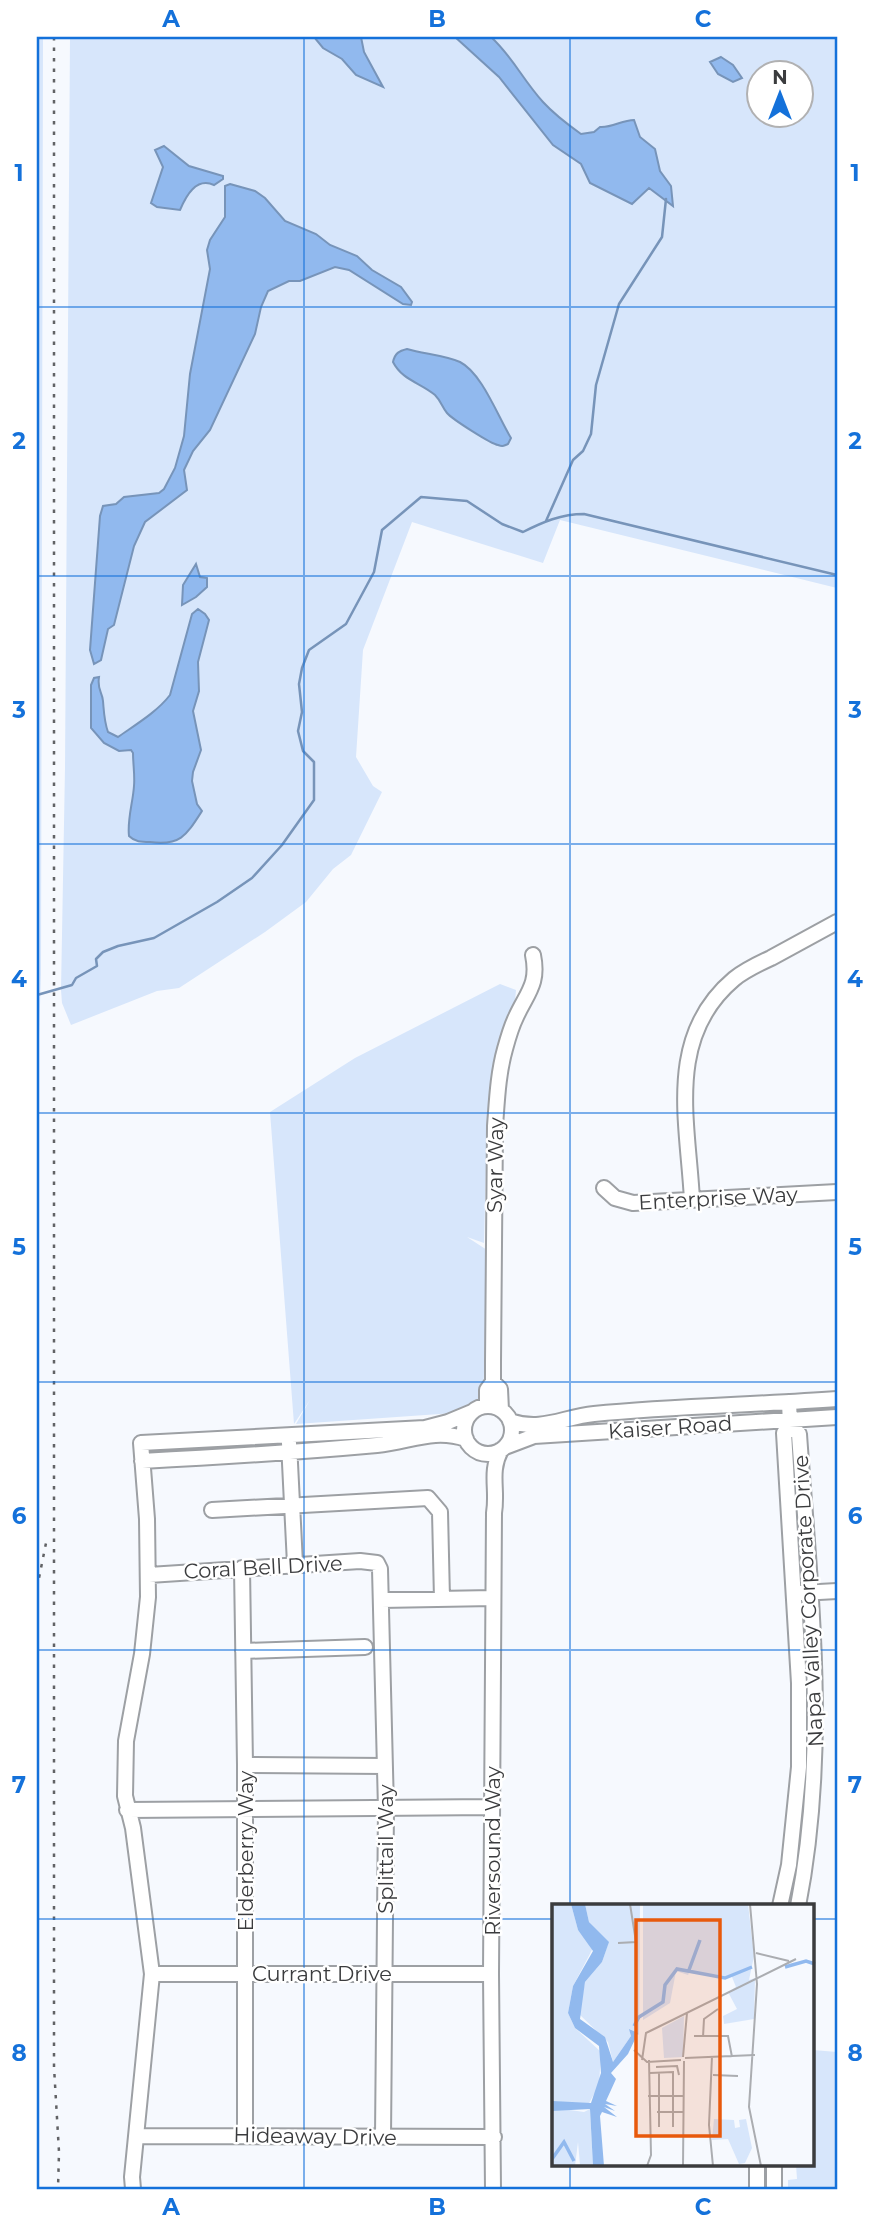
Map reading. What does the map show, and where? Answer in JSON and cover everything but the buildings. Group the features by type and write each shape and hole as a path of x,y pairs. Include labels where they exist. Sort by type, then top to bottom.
{"street":[{"path":"692,1200 685,1075 688,1050 697,1027 709,1007 733,980 755,965 837,922"},
{"name":"Syar Way","path":"500,1412 499,1389 493,1382 497,1093 508,1038 534,982 536,969 533,956"},
{"name":"Enterprise Way","path":"604,1188 615,1198 632,1203 837,1192"},
{"name":"Kaiser Road","path":"500,1412 525,1426 539,1427 592,1414 837,1399"},
{"name":"Napa Valley Corporate Drive","path":"789,1402 790,1422 799,1434 817,1709 812,1821 798,1904"},
{"path":"469,1443 465,1422 472,1412"},
{"path":"133,2189 152,1974 133,1828 125,1796 126,1741 142,1654 149,1575 142,1461 141,1443 425,1428 472,1412 500,1412 512,1435 503,1449 486,1454 469,1443 441,1433 395,1444 142,1461"},
{"name":"Kaiser Road","path":"503,1449 534,1436 837,1417"},
{"name":"Napa Valley Corporate Drive","path":"780,1904 789,1865 799,1767 799,1683 783,1433 790,1422"},
{"path":"288,1435 295,1564"},
{"name":"Riversound Way","path":"469,1443 483,1468 494,1513"},
{"name":"Riversound Way","path":"494,2189 491,1975 496,1489 493,1472 503,1449"},
{"path":"212,1510 428,1498 440,1512 442,1599"},
{"name":"Coral Bell Drive","path":"149,1575 295,1564 360,1561 377,1563"},
{"name":"Splittail Way","path":"377,1563 380,1569 386,1809 383,2137"},
{"name":"Elderberry Way","path":"242,1568 245,2135"},
{"path":"793,1594 837,1591"},
{"path":"381,1600 494,1598"},
{"path":"243,1651 365,1647"},
{"path":"245,1765 385,1766"},
{"path":"127,1810 492,1807"},
{"name":"Currant Drive","path":"152,1974 245,1972 491,1975"},
{"name":"Hideaway Drive","path":"136,2136 494,2137"},
{"path":"757,2166 757,2189"},
{"path":"774,2166 774,2189"}],"shaded area":[{"path":"37,37 43,37 41,974 37,1100"},
{"path":"70,37 837,37 837,588 560,520 543,563 412,522 363,650 356,757 373,786 382,792 351,855 333,869 306,902 179,988 157,991 71,1025 62,1003"},
{"path":"500,984 516,990 515,1001 500,1038 492,1079 487,1126 484,1243 467,1237 487,1250 483,1411 296,1424 310,1400 294,1424 270,1112 355,1058"},
{"path":"814,2050 837,2052 837,2189 788,2189 788,2180 797,2179 796,2166 814,2166"}],"water":[{"path":"314,37 361,37 364,52 383,87 356,75 342,59 323,48"},
{"path":"455,37 491,37 543,102 581,134 634,120 640,137 655,149 660,171 671,186 673,206 649,188 632,204 590,183 581,164 553,145 499,77"},
{"path":"721,57 733,65 742,78 733,82 718,74 710,62"},
{"path":"164,146 189,166 223,176 223,179 214,185 202,184 192,189 180,210 157,207 151,203 163,167 155,150"},
{"path":"230,184 255,191 265,198 285,221 357,256 372,270 401,287 412,302 411,305 403,304 349,270 335,267 300,281 289,281 268,291 255,334 210,430 193,451 184,470 187,490 145,522 134,546 114,625 108,629 101,660 94,664 90,650 100,516 103,506 116,504 124,497 159,493 175,468 184,436 190,374 210,269 207,250 210,240 225,217 225,186"},
{"path":"407,349 454,360 468,368 482,385 511,438 508,444 494,444 463,425 447,413 435,395 401,373 393,362 398,353"},
{"path":"196,564 200,577 207,578 207,587 182,605 183,585"},
{"path":"198,609 209,620 198,662 199,691 193,711 201,750 192,781 197,804 202,811 186,833 175,841 138,841 129,836 134,782 133,753 131,750 119,751 104,743 91,728 91,685 94,678 99,677 108,732 118,737 152,713 170,695 192,614"}],"waterway":[{"path":"546,521 573,460 583,451 591,434 596,385 619,304 662,237 666,199"},
{"path":"37,995 72,985 76,978 97,966 96,959 103,952 154,938 217,902 252,878 282,845 314,800 314,762 303,751 298,731 302,712 299,684 309,650 346,624 374,572 382,530 421,497 467,501 502,524 523,532 552,519 584,514 837,575"}],"railway":[{"path":"54,37 54,2067 59,2152 58,2189"},
{"path":"37,1588 47,1538"}]}
